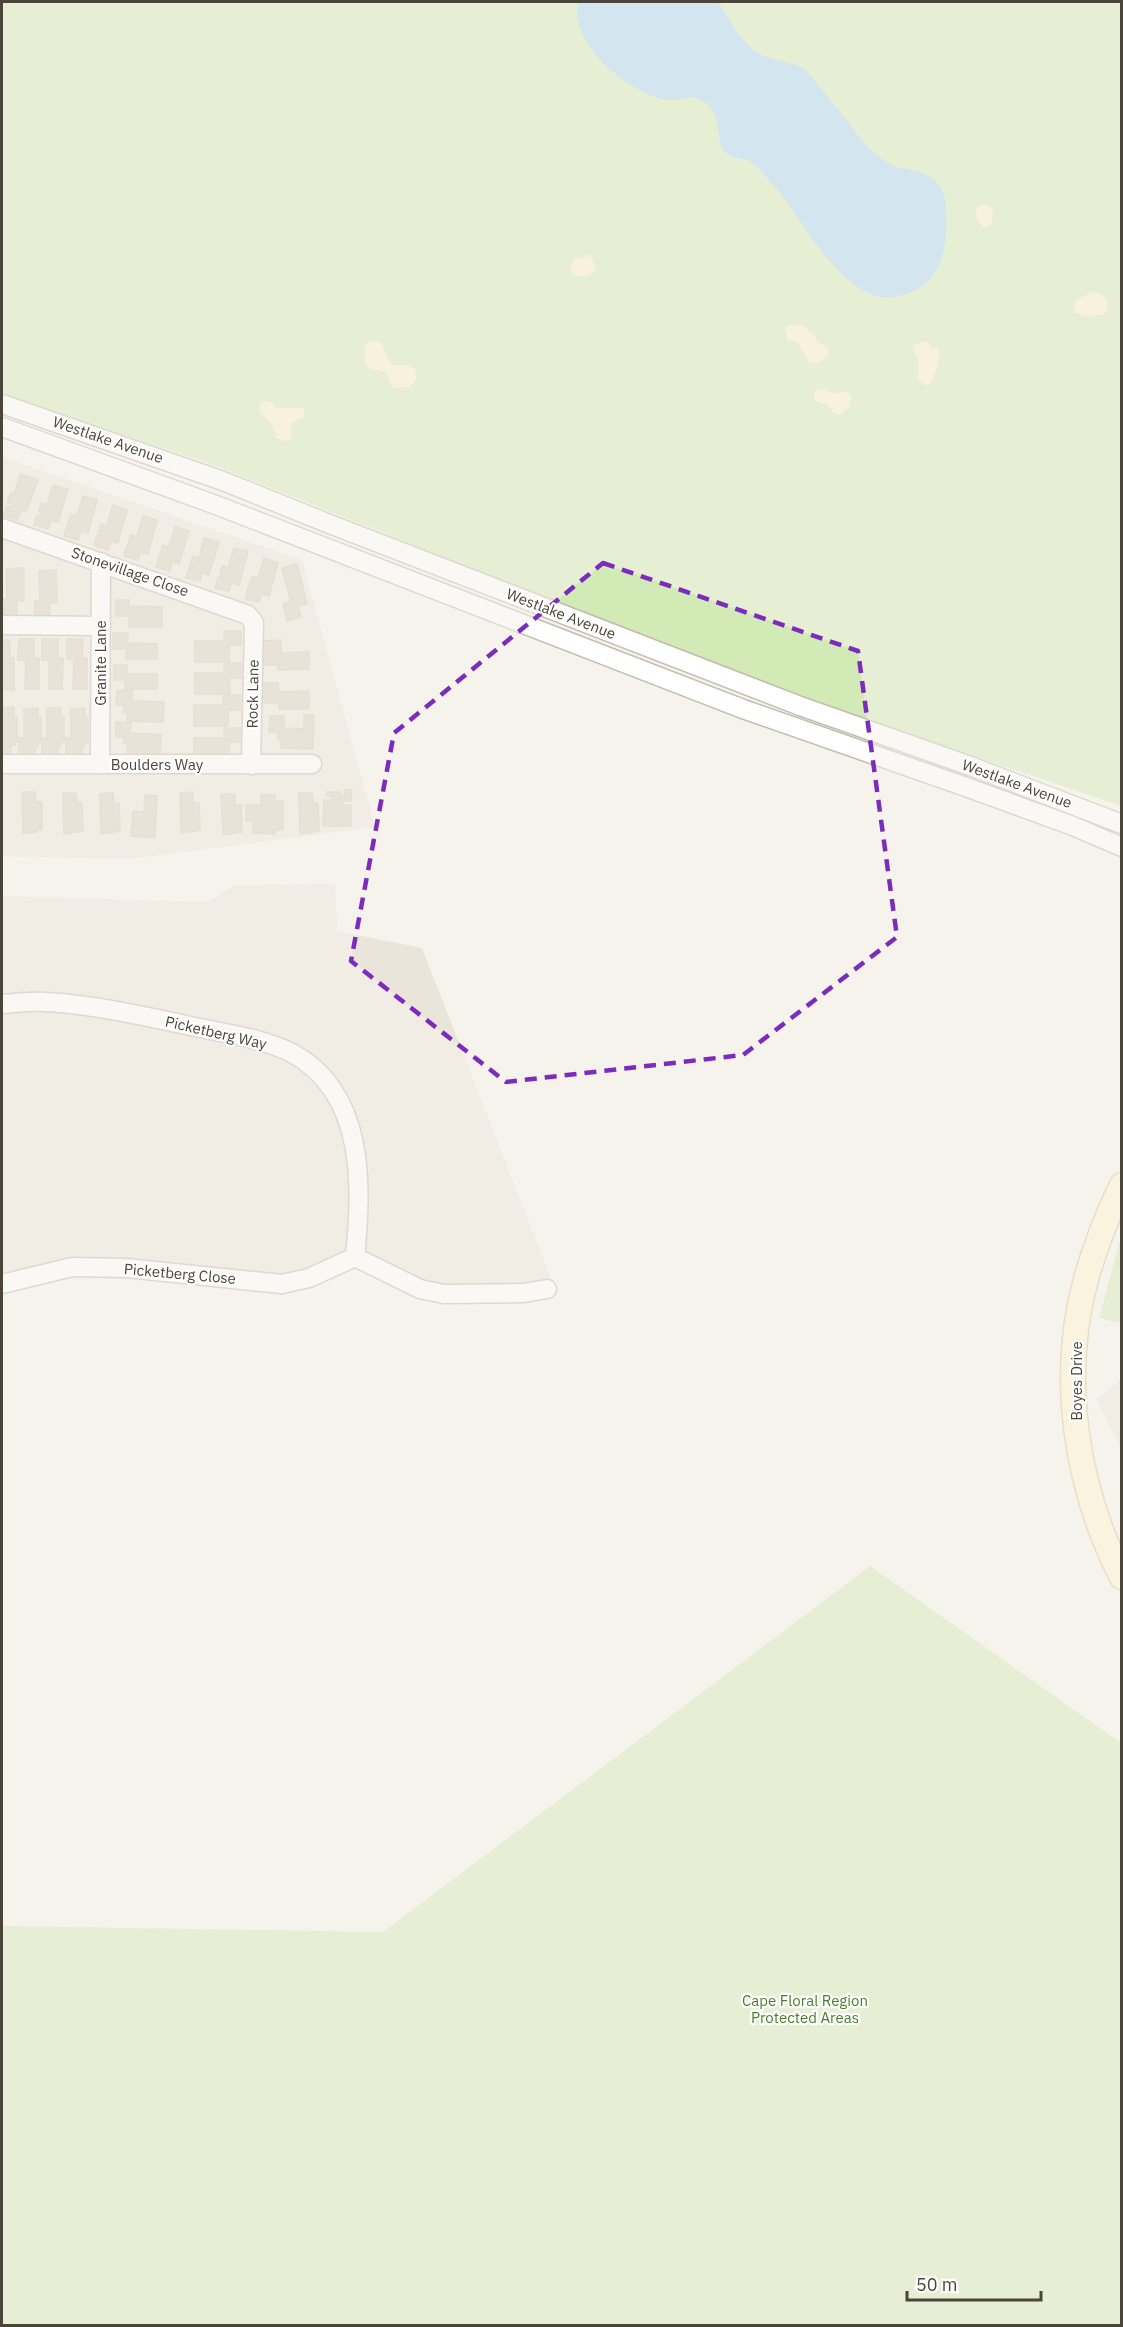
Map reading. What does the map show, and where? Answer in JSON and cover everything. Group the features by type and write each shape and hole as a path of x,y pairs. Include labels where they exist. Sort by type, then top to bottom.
{"main road":[{"name":"Boyes Drive","path":"1122,1185 1099,1237 1085,1281 1075,1347 1074,1395 1082,1466 1103,1538 1122,1577"}],"street":[{"name":"Westlake Avenue","path":"2,404 224,481 343,530 789,702 1122,824"},
{"name":"Westlake Avenue","path":"2,427 216,505 742,709 966,787 1122,847"},
{"name":"Stonevillage Close","path":"2,528 244,612 254,623"},
{"name":"Granite Lane","path":"100,764 101,562"},
{"name":"Rock Lane","path":"251,765 254,623"},
{"path":"2,625 101,626"},
{"name":"Boulders Way","path":"2,764 312,764"},
{"name":"Picketberg Way","path":"2,1004 44,1002 88,1006 160,1019 264,1042 292,1053 311,1066 336,1094 350,1122 358,1172 360,1211 355,1257"},
{"path":"355,1257 420,1289 444,1294 524,1293 547,1289"},
{"name":"Picketberg Close","path":"2,1284 72,1267 126,1268 282,1284 309,1278 355,1257"}],"highlighted area":[{"path":"603,563 858,651 897,937 743,1055 506,1082 351,961 394,733"}],"shaded area":[{"path":"2,457 302,560 375,827 130,859 2,856"},
{"path":"335,883 337,931 422,948 553,1284 444,1294 355,1257 309,1278 126,1268 2,1284 2,896 208,902 232,886"},
{"path":"1121,1380 1121,1447 1096,1399"}],"green space":[{"path":"2,2 1121,2 1121,806 760,684 211,464 2,395"},
{"path":"1121,1237 1122,1323 1099,1318"},
{"name":"Cape Floral Region Protected Areas","path":"870,1566 1121,1743 1121,2325 2,2325 2,1926 383,1932"}],"sand":[{"path":"987,205 993,210 992,223 987,227 982,226 977,218 976,208"},
{"path":"590,255 596,268 591,275 580,277 572,273 570,266 575,259"},
{"path":"1091,292 1098,293 1107,299 1108,310 1104,315 1085,316 1074,312 1075,301"},
{"path":"792,324 806,327 814,334 817,342 827,347 829,354 816,363 809,362 798,343 787,340 785,327"},
{"path":"377,341 382,344 393,365 408,365 415,370 416,379 410,387 392,386 386,372 370,369 365,363 364,346 369,342"},
{"path":"921,342 929,342 931,349 938,348 939,354 932,383 926,385 918,380 919,363 913,349"},
{"path":"825,389 833,394 848,391 852,398 849,408 840,415 834,414 827,404 819,403 814,399 814,393 817,390"},
{"path":"263,401 269,401 277,409 300,407 305,410 304,417 291,423 291,439 284,441 276,438 272,424 260,413 259,405"}],"water":[{"path":"579,2 718,2 731,23 753,50 766,57 806,70 872,151 891,165 929,176 943,192 946,228 943,252 939,264 926,283 903,295 884,298 872,295 855,285 827,258 779,192 757,168 748,160 732,157 726,153 720,141 714,114 703,101 695,98 668,100 653,96 620,77 605,64 582,33 578,17"}],"building":[{"path":"21,474 38,480 26,512 21,510 17,520 3,515 7,506 11,507 12,504 7,502 11,493 14,494"},
{"path":"53,485 68,489 58,522 51,520 48,529 34,525 37,515 41,516 42,513 39,512 41,503 47,505"},
{"path":"83,496 97,500 88,533 81,531 78,540 64,536 67,526 70,527 71,524 68,524 71,514 77,516"},
{"path":"113,505 127,510 118,543 111,541 108,550 94,545 97,535 101,536 98,533 101,524 107,525"},
{"path":"143,516 157,520 148,554 141,552 138,560 124,556 127,546 131,545 128,544 131,535 137,536"},
{"path":"175,527 189,531 179,564 172,562 170,571 156,567 159,556 162,558 163,555 160,554 163,545 169,547"},
{"path":"204,538 219,542 209,575 202,573 200,581 186,578 189,567 193,566 190,565 193,556 199,558"},
{"path":"234,548 248,551 239,585 232,583 229,591 215,588 218,577 222,578 220,575 222,566 228,568"},
{"path":"264,558 278,563 269,596 262,594 259,602 245,599 248,588 252,587 249,586 252,577 258,578"},
{"path":"297,564 307,604 298,606 301,617 287,621 283,604 291,602 282,568"},
{"path":"24,568 24,601 17,601 17,614 3,614 2,599 7,599 6,569"},
{"path":"56,570 57,603 49,603 50,615 35,616 35,601 40,601 39,571"},
{"path":"116,600 129,600 129,606 162,607 162,627 129,627 129,616 116,616"},
{"path":"224,631 241,631 241,645 229,645 229,662 195,662 195,641 224,641"},
{"path":"113,633 128,633 128,643 157,644 157,659 126,659 127,649 113,649"},
{"path":"19,639 34,639 34,658 39,658 39,689 25,689 26,660 18,660"},
{"path":"42,639 58,639 58,658 63,658 62,689 49,689 49,660 42,660"},
{"path":"67,639 83,639 82,658 87,658 87,689 73,689 74,660 67,659"},
{"path":"2,640 10,640 10,658 14,658 14,690 2,689"},
{"path":"281,640 281,653 309,652 309,669 278,670 278,665 264,665 263,641"},
{"path":"224,663 241,663 241,678 229,678 230,694 195,694 195,673 224,673"},
{"path":"114,665 127,665 127,674 157,674 157,689 125,689 125,680 114,680"},
{"path":"264,683 278,683 279,692 309,691 309,709 279,709 279,703 264,703"},
{"path":"117,690 132,691 132,701 164,702 163,722 127,721 128,713 124,713 124,705 116,705"},
{"path":"223,695 240,695 240,710 228,710 228,726 194,726 194,705 223,705"},
{"path":"14,707 14,717 17,717 17,742 11,745 11,755 2,755 2,708"},
{"path":"38,708 38,718 41,718 41,743 35,746 35,756 19,756 19,738 24,738 24,709"},
{"path":"47,708 61,708 61,717 64,717 64,742 58,746 58,755 42,755 42,738 47,738"},
{"path":"85,708 85,718 88,718 88,743 82,746 82,756 66,756 66,738 71,738 71,709"},
{"path":"304,715 314,715 313,749 281,748 282,740 278,740 278,732 269,732 270,716 284,716 284,728 304,729"},
{"path":"116,722 131,723 130,733 161,735 160,755 127,754 128,744 124,744 124,737 116,737"},
{"path":"224,728 240,728 240,742 229,742 229,759 194,759 194,738 224,738"},
{"path":"345,790 352,790 351,801 342,801 342,805 351,805 351,826 323,826 324,800 332,800 332,796 327,796 327,792 340,792 340,795 345,795"},
{"path":"22,792 35,792 36,802 42,802 42,830 23,833"},
{"path":"193,792 193,803 199,803 200,830 181,833 180,793"},
{"path":"63,793 76,793 77,803 82,803 83,831 64,834"},
{"path":"113,793 114,804 119,803 120,831 101,834 100,794"},
{"path":"299,793 312,793 313,803 318,803 319,831 300,834"},
{"path":"221,794 235,794 235,805 241,805 242,832 223,835"},
{"path":"261,794 275,795 275,801 283,801 283,830 275,830 275,834 253,833 253,821 246,821 246,805 261,805"},
{"path":"145,795 157,796 155,838 131,836 133,811 144,812"}]}
